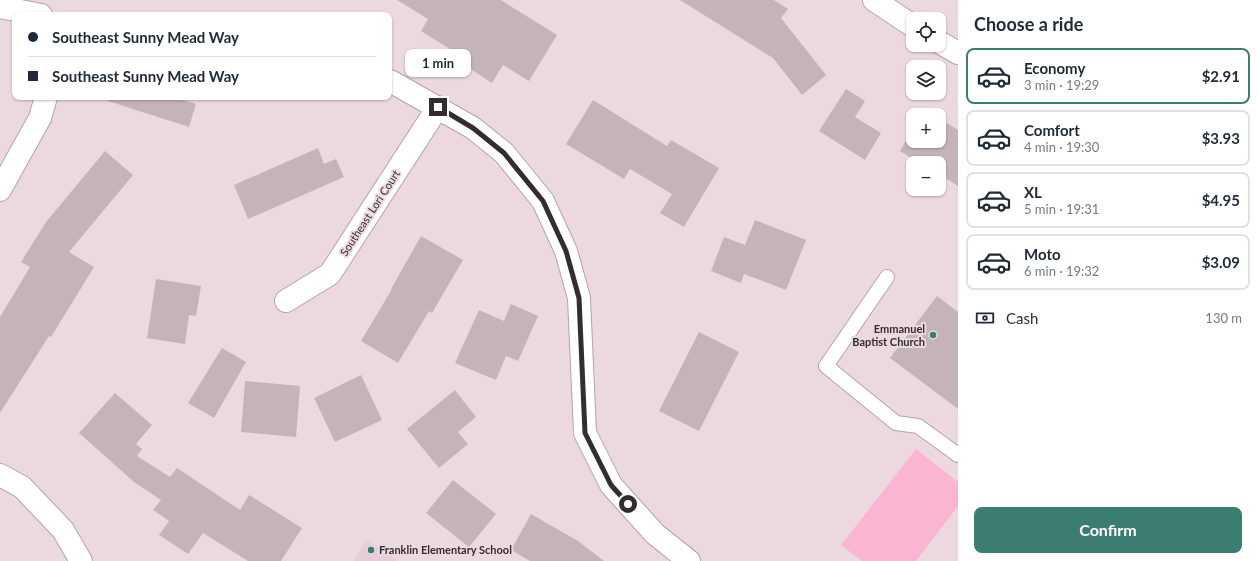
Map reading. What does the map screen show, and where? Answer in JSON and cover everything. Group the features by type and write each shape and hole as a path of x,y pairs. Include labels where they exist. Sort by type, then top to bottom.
{"street":[{"path":"874,0 906,21"},
{"path":"0,8 23,12"},
{"path":"946,46 958,53"},
{"path":"392,83 438,107 473,128 504,153 543,201 566,251 579,298 585,433 611,485 655,534 689,561"},
{"path":"0,190 40,118 45,100"},
{"name":"Southeast Lori Court","path":"286,301 330,274 438,107"},
{"path":"0,475 22,488 63,530 81,561"}],"lane":[{"path":"887,277 826,366 896,423 918,426 958,455"}],"shaded area":[{"path":"916,449 958,482 958,506 916,561 862,561 841,545"},
{"name":"Franklin Elementary School","path":"366,540 398,561 354,561"}],"building":[{"path":"397,0 501,0 557,35 529,81 503,65 492,83 458,61 461,56 421,31 428,19"},
{"path":"680,0 774,0 788,9 781,18 826,75 802,95 773,58"},
{"path":"846,89 865,101 855,117 881,133 865,160 819,131"},
{"path":"183,100 196,104 189,127 108,101"},
{"path":"593,100 667,146 671,140 719,168 684,227 660,213 672,194 630,169 624,179 566,144"},
{"path":"946,122 958,130 958,186 946,178 946,156 908,156 900,151 906,140 906,148 946,148"},
{"path":"318,148 324,164 336,159 344,177 248,219 234,185"},
{"path":"105,151 133,175 69,252 94,267 51,337 49,336 0,413 0,317 30,267 21,262 46,222"},
{"path":"755,220 806,240 786,290 744,274 741,283 711,271 724,237 745,245"},
{"path":"421,236 463,260 432,313 429,311 398,363 361,341"},
{"path":"156,279 201,286 196,316 189,315 185,344 147,338"},
{"name":"Emmanuel Baptist Church","path":"937,296 958,312 958,409 890,358"},
{"path":"511,304 538,316 518,361 506,356 496,380 455,363 479,310 504,321"},
{"path":"699,332 739,352 699,431 659,411"},
{"path":"222,348 246,362 214,418 188,403"},
{"path":"361,375 382,420 335,442 314,398"},
{"path":"245,381 300,386 296,437 241,432"},
{"path":"455,390 476,417 458,432 468,444 439,468 407,429"},
{"path":"115,393 152,425 136,444 142,449 137,456 170,477 177,468 240,510 249,495 302,528 281,561 248,561 203,533 188,554 159,535 169,521 153,510 161,500 134,482 79,433"},
{"path":"453,480 496,514 469,547 426,513"},
{"path":"531,514 578,541 604,561 530,561 511,550"}],"place":[{"name":"Emmanuel Baptist Church","path":"933,335"},
{"name":"Franklin Elementary School","path":"371,550"}],"route":[{"path":"438,107 473,128 504,153 543,201 566,251 579,298 585,433 611,485 628,504"}]}
